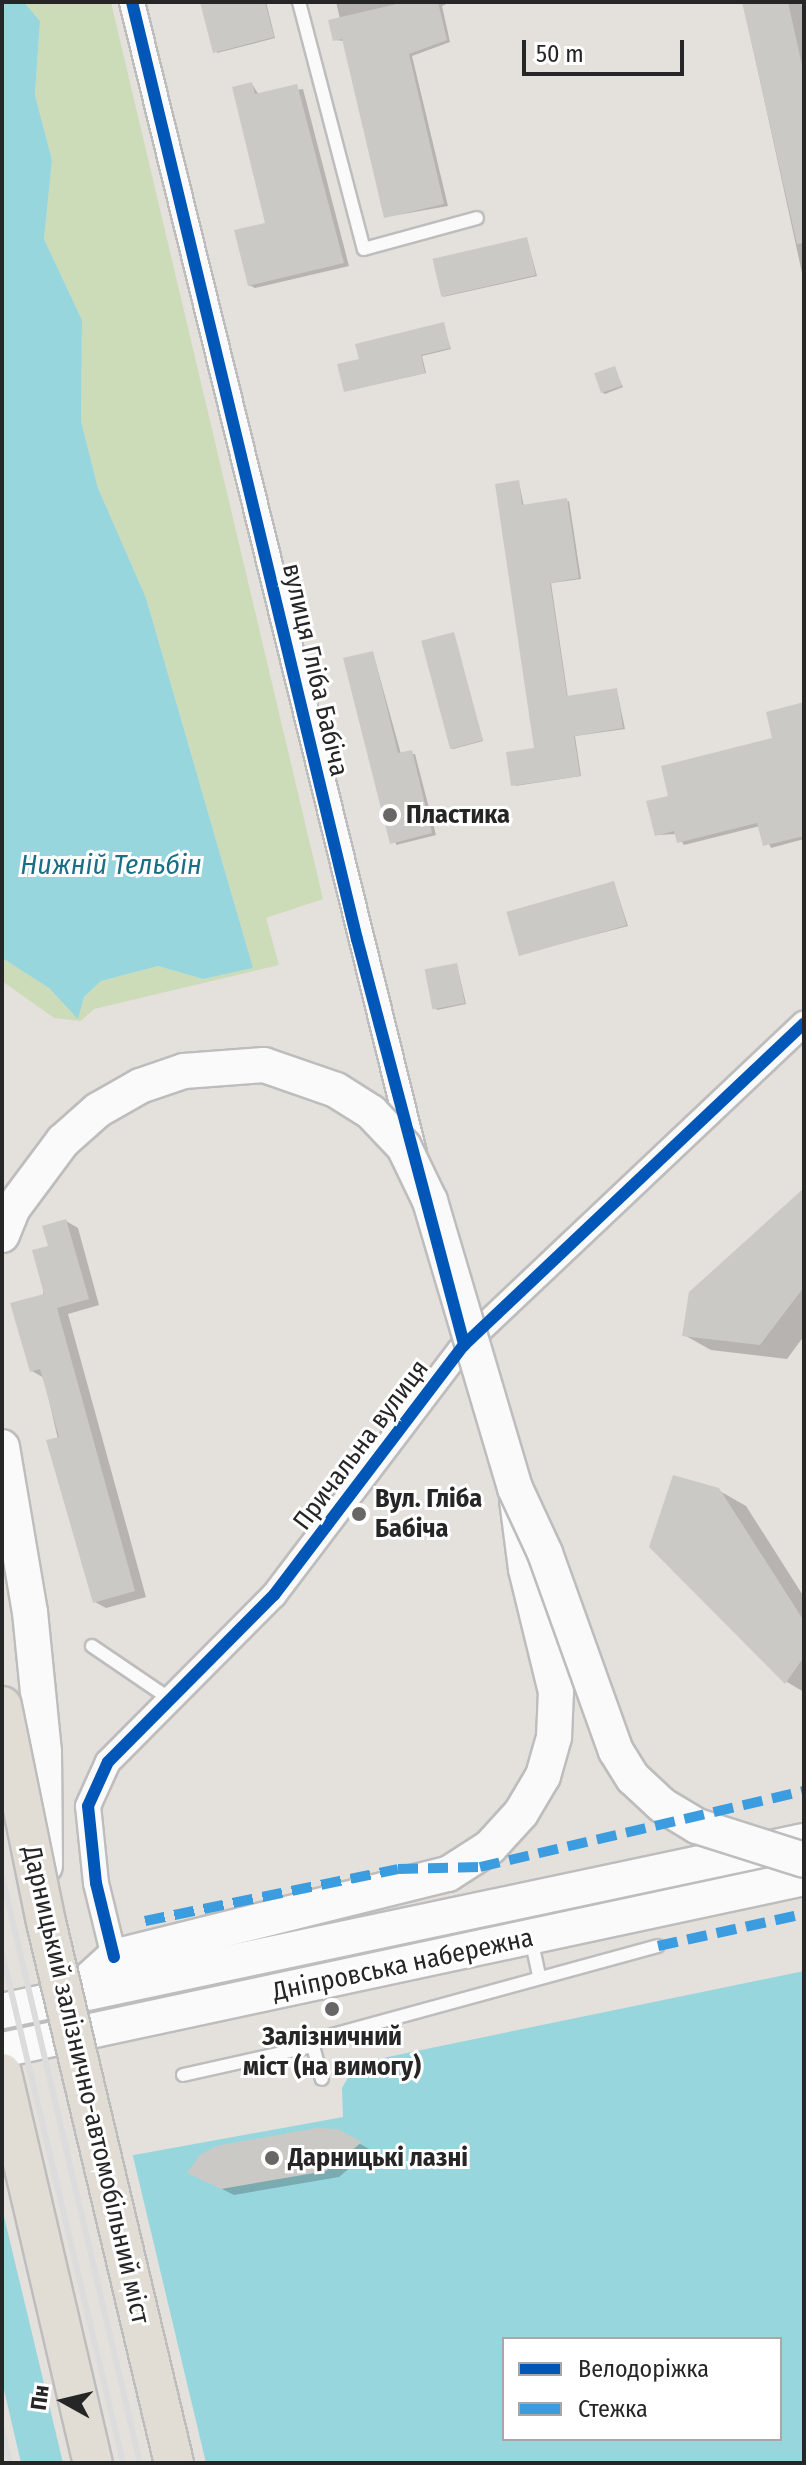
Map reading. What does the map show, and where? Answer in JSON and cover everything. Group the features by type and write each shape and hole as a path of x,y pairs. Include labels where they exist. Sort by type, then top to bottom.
{"main road":[{"path":"2,1235 13,1208 63,1141 98,1110 140,1086 213,1065 264,1065 336,1090 371,1112 404,1147 430,1201 515,1488 545,1553 604,1724 633,1778 662,1805 697,1826 804,1860"},
{"path":"2,1447 30,1612 44,1752 46,1922"},
{"path":"70,1997 114,1957 448,1874 490,1847 521,1813 543,1776 554,1737 556,1692 526,1569 515,1488"},
{"name":"Дарницький залізнично-автомобільний міст","path":"2,1706 46,1922 174,2463"},
{"name":"Дніпровська набережна","path":"2,2011 804,1841"},
{"name":"Дніпровська набережна","path":"2,2050 804,1878"},
{"path":"2,2073 93,2463"}],"street":[{"name":"вулиця Гліба Бабіча","path":"132,2 357,939 464,1345"},
{"name":"Причальна вулиця","path":"114,1957 96,1883 88,1806 108,1762 274,1595 464,1345 804,1024"}],"lane":[{"path":"299,2 364,249 477,218"},
{"path":"92,1646 170,1699"},
{"path":"531,1938 539,1977"},
{"path":"183,2075 313,2046 318,2039 658,1946"},
{"path":"313,2046 322,2079"}],"green space":[{"path":"24,2 111,2 323,899 266,918 279,965 94,1009 81,1021 54,1018 2,981 2,958 49,988 78,1018 84,997 101,981 158,966 203,979 253,968 146,598 98,488 81,421 82,320 44,239 52,160 35,95 40,21"}],"water":[{"name":"Нижній Тельбін","path":"2,2 24,2 40,21 35,95 52,160 44,239 82,320 81,421 98,488 146,598 253,968 203,979 158,966 101,981 84,997 78,1019 49,988 2,958"},
{"path":"804,1971 804,2463 2,2463 2,2153 123,2157 343,2117 342,2088 350,2074 373,2060"}],"pier":[{"path":"2,2149 132,2152 206,2463 63,2463 2,2208"},
{"path":"2,2381 21,2463 2,2463"}],"building":[{"path":"200,2 265,2 274,37 213,53"},
{"path":"405,2 438,2 447,40 409,54 444,204 384,218 342,39 333,41 328,20"},
{"path":"742,2 788,2 804,74 804,243 797,244"},
{"path":"252,82 255,94 297,84 344,263 248,286 234,230 265,223 232,87"},
{"path":"527,237 536,275 441,297 432,259"},
{"path":"444,322 450,348 421,355 425,373 344,392 337,364 359,359 355,344"},
{"path":"615,366 622,386 601,393 594,373"},
{"path":"519,480 522,505 567,498 579,578 550,583 567,696 617,688 623,728 574,736 580,776 511,786 506,752 534,748 495,484"},
{"path":"454,632 483,740 450,749 421,641"},
{"path":"373,651 398,753 412,750 432,833 390,844 343,658"},
{"path":"804,702 804,836 763,846 757,823 677,843 674,831 655,836 646,801 668,796 661,766 772,738 766,712"},
{"path":"614,881 627,925 519,956 506,912"},
{"path":"457,963 465,1003 432,1010 425,969"},
{"path":"804,1188 804,1287 760,1345 682,1336 689,1292"},
{"path":"66,1219 89,1299 57,1308 135,1591 93,1603 46,1440 59,1437 40,1369 30,1372 10,1303 44,1294 32,1250 48,1246 42,1226"},
{"path":"673,1475 719,1488 804,1621 804,1657 785,1684 649,1547"},
{"name":"Дарницькі лазні","path":"317,2128 338,2129 362,2142 326,2171 221,2189 187,2173 200,2155 216,2146"}],"railway":[{"path":"2,1876 140,2463"},
{"path":"2,1953 123,2463"},
{"path":"2,2429 10,2463"}],"marked path":[{"path":"145,1921 398,1869 480,1867 804,1791"},
{"path":"658,1946 804,1914"}],"cycle path":[{"path":"132,2 357,939 464,1345"},
{"path":"114,1957 96,1883 88,1806 108,1762 274,1595 464,1345 804,1024"}],"place":[{"name":"Пластика","path":"390,815"},
{"name":"Вул. Гліба Бабіча","path":"359,1514"},
{"name":"Залізничний міст (на вимогу)","path":"332,2009"},
{"name":"Дарницькі лазні","path":"272,2158"}]}
